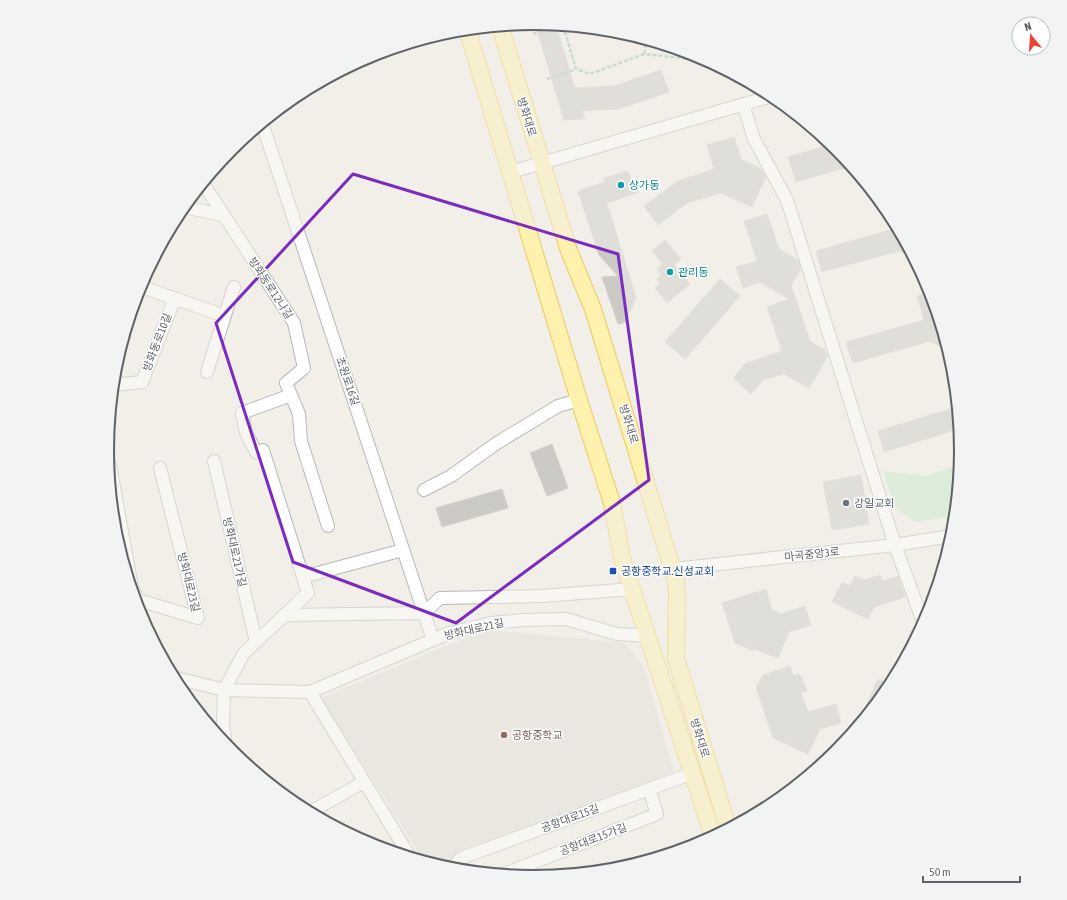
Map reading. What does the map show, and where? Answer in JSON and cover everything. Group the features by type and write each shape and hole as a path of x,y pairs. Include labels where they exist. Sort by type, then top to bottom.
{"main road":[{"name":"방화대로","path":"502,31 541,164 570,252 593,309 673,569 677,593 676,658 726,823"},
{"name":"방화대로","path":"470,35 579,400 612,503 622,558 711,830"}],"street":[{"path":"511,172 763,98"},
{"path":"743,104 754,139 787,200 895,545 920,615"},
{"name":"초원로16길","path":"264,128 433,640"},
{"name":"방화동로12나길","path":"206,187 294,323 304,368 286,384 299,414 301,441 328,526"},
{"path":"189,209 223,215"},
{"path":"207,372 234,287"},
{"name":"방화동로10길","path":"145,288 225,316"},
{"name":"방화동로10길","path":"119,384 142,382 175,298"},
{"path":"224,734 223,724 224,690 244,653 308,593 260,451 246,433 242,413 291,395"},
{"path":"424,490 451,476 497,443 558,406 579,400"},
{"name":"방화대로21가길","path":"214,462 256,642"},
{"name":"방화대로23길","path":"142,601 198,618 160,468"},
{"name":"방화대로23길","path":"117,502 122,534"},
{"name":"마곡중앙3로","path":"673,569 895,545 944,537"},
{"path":"303,577 403,550"},
{"path":"284,615 424,613 440,598 542,596 632,589"},
{"name":"방화대로21길","path":"182,679 224,690 310,692 449,633 491,624 523,620 566,620 617,634 647,636"},
{"path":"310,692 406,850"},
{"name":"공항대로15길","path":"457,863 461,858 693,773"},
{"path":"315,809 364,782"},
{"name":"공항대로15가길","path":"516,869 657,814 648,789"}],"path":[{"path":"532,34 543,30"},
{"path":"564,31 576,69"},
{"path":"644,54 646,45"},
{"path":"547,79 576,69 590,74 644,54 682,57"}],"highlighted area":[{"path":"353,174 618,254 649,480 456,623 293,562 216,323"}],"shaded area":[{"name":"공항중학교","path":"490,630 625,643 644,667 674,772 460,850 450,862 420,854 321,698 455,642"}],"green space":[{"path":"953,467 948,517 915,522 895,507 883,471 926,476"}],"building":[{"path":"537,30 558,31 575,88 614,86 661,70 669,92 618,109 582,111 585,119 564,120"},
{"path":"734,137 741,159 761,169 766,177 752,207 721,193 687,203 658,225 644,206 678,181 714,169 707,145"},
{"path":"823,146 844,168 796,182 788,157"},
{"path":"627,171 639,192 607,203 636,298 626,322 618,324 602,277 618,276 599,255 578,191 605,182 604,178"},
{"path":"767,214 779,249 798,260 801,269 791,285 810,341 826,351 828,356 809,388 784,374 763,380 751,394 733,378 746,363 782,351 767,307 789,299 760,282 743,288 736,267 757,261 744,221"},
{"path":"891,230 904,254 899,251 822,272 816,251"},
{"name":"관리동","path":"665,240 681,259 674,265 690,284 667,303 655,288 660,284 656,280 662,275 657,269 663,264 652,251"},
{"path":"720,279 740,296 685,359 665,342"},
{"path":"924,294 940,346 930,341 853,363 846,342 924,320 917,296"},
{"path":"951,408 953,432 884,452 878,431"},
{"path":"552,444 568,488 547,496 530,453"},
{"name":"강일교회","path":"861,475 869,524 832,530 823,482"},
{"path":"502,489 508,508 442,527 436,508"},
{"path":"880,575 882,581 898,576 905,597 874,607 868,619 832,602 842,582 850,586 855,576 865,580"},
{"path":"766,589 772,610 781,614 805,606 811,625 789,632 778,658 754,649 753,651 735,643 722,603"},
{"path":"790,666 793,676 800,674 807,691 801,693 808,712 836,704 841,723 820,729 808,754 773,738 756,687 763,675"},
{"path":"878,679 884,682 867,706 865,708"}],"place":[{"name":"상가동","path":"621,185"},
{"name":"관리동","path":"670,272"},
{"name":"강일교회","path":"846,503"},
{"name":"공항중학교.신성교회","path":"613,571"},
{"name":"공항중학교","path":"504,735"}]}
